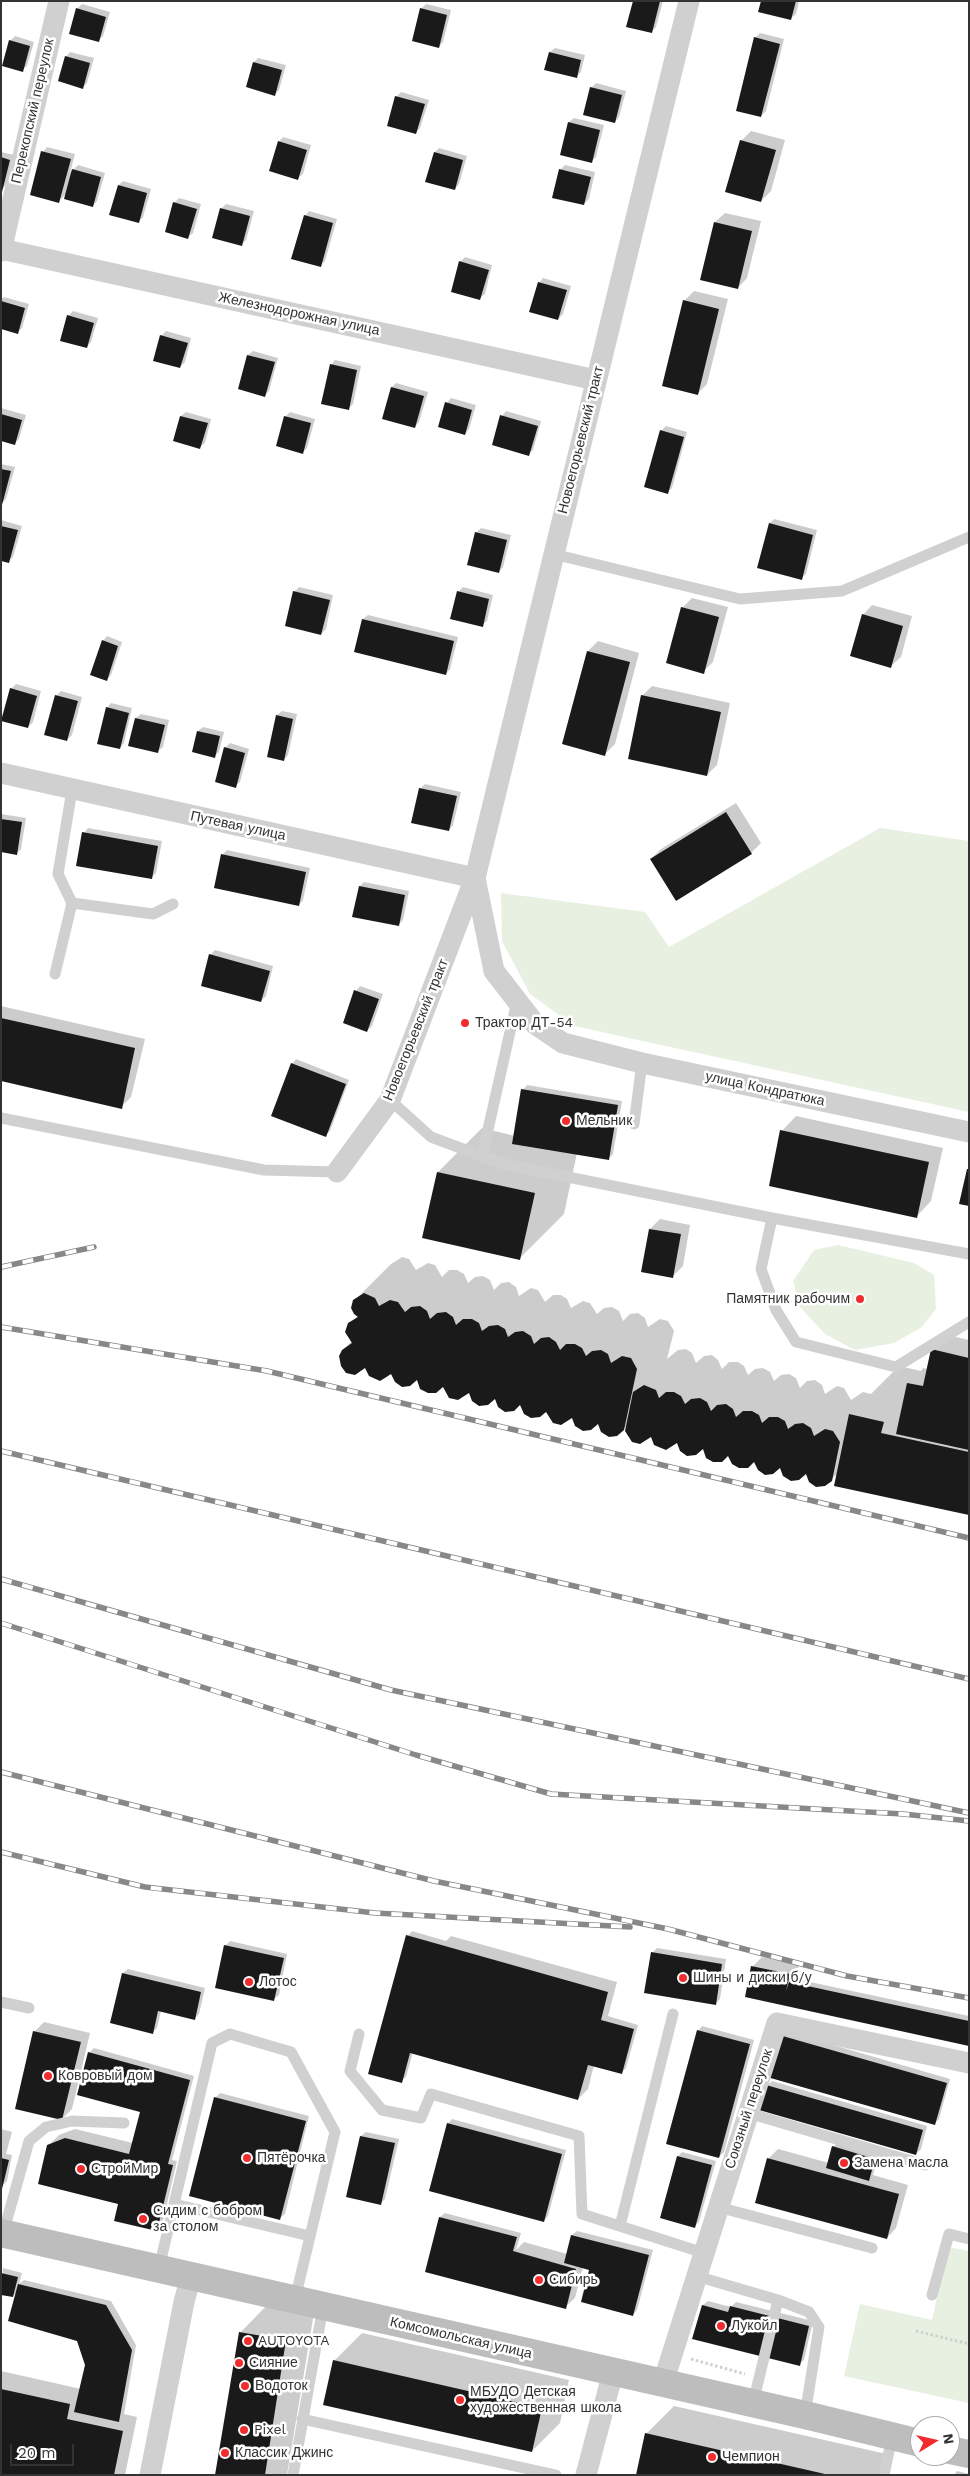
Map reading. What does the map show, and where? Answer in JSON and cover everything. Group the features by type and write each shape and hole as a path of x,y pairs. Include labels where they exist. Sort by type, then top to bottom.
{"main road":[{"name":"Комсомольская улица","path":"2,2234 663,2383 755,2391 805,2415 910,2441"}],"street":[{"name":"Перекопский переулок","path":"1,249 59,1"},
{"name":"Новоегорьевский тракт","path":"337,1172 390,1100 475,878 689,1"},
{"name":"Железнодорожная улица","path":"1,249 596,380"},
{"name":"Путевая улица","path":"1,774 475,878"},
{"name":"Новоегорьевский тракт","path":"475,878 494,971 535,1024 562,1043"},
{"name":"улица Кондратюка","path":"562,1043 642,1063 969,1132"},
{"name":"Союзный переулок","path":"663,2383 777,2023 969,2063"},
{"path":"150,2475 184,2302 191,2276"},
{"path":"586,2475 613,2372"}],"lane":[{"path":"554,554 740,599 842,592 969,537"},
{"path":"55,974 72,903 58,874 72,790"},
{"path":"72,903 153,914 172,904"},
{"path":"482,1156 517,1001"},
{"path":"634,1124 642,1063"},
{"path":"390,1100 431,1137 503,1164 772,1218 969,1254"},
{"path":"1,1118 264,1170 337,1172"},
{"path":"772,1218 761,1269 776,1310 796,1342 896,1366 969,1322"},
{"path":"1,2002 29,2008"},
{"path":"620,2226 673,2014"},
{"path":"159,2268 212,2043 230,2034 291,2052 335,2132 295,2301"},
{"path":"359,2034 350,2071 382,2110 421,2118 430,2094 579,2136 582,2214 704,2253"},
{"path":"748,2113 925,2165"},
{"path":"2,2234 29,2141 46,2126 72,2121 124,2123"},
{"path":"174,2204 310,2236"},
{"path":"718,2207 872,2248"},
{"path":"932,2294 949,2234 969,2239"},
{"path":"696,2276 778,2300 809,2312 819,2327 805,2415"},
{"path":"755,2391 778,2300"},
{"path":"293,2475 323,2307"},
{"path":"302,2419 556,2475"},
{"path":"884,2475 892,2437"}],"path":[{"path":"916,2332 969,2344"},
{"path":"672,2353 755,2391"}],"green space":[{"path":"880,828 969,841 969,1112 574,1026 530,994 502,941 501,893 645,912 669,947"},
{"path":"838,1245 914,1263 934,1275 936,1309 922,1327 894,1343 855,1350 825,1334 800,1307 793,1281 814,1250"},
{"path":"948,2247 969,2251 969,2403 844,2376 860,2304 932,2320"}],"building":[{"path":"633,1 660,1 652,33 626,27"},
{"path":"761,1 796,1 791,20 758,12"},
{"path":"76,8 106,17 99,42 69,34"},
{"path":"420,8 447,15 439,48 412,41"},
{"path":"754,37 780,44 761,117 736,111"},
{"path":"9,40 30,46 23,72 2,66"},
{"path":"549,52 581,60 577,78 544,70"},
{"path":"65,56 90,63 83,89 58,81"},
{"path":"253,62 282,70 275,96 246,87"},
{"path":"590,87 622,95 615,123 583,115"},
{"path":"395,96 425,104 416,134 387,126"},
{"path":"568,122 600,130 592,163 560,155"},
{"path":"740,140 776,150 761,202 725,192"},
{"path":"278,141 307,150 298,180 269,171"},
{"path":"41,151 71,159 59,203 30,195"},
{"path":"434,152 463,160 455,190 425,182"},
{"path":"1,157 10,160 2,192 1,192"},
{"path":"72,169 101,177 93,207 64,199"},
{"path":"559,169 591,177 584,205 552,198"},
{"path":"118,185 147,193 139,223 109,215"},
{"path":"173,202 197,209 188,239 165,232"},
{"path":"220,208 250,216 242,246 212,238"},
{"path":"304,215 333,223 321,267 291,259"},
{"path":"714,222 752,231 738,289 700,280"},
{"path":"459,261 489,270 480,300 451,292"},
{"path":"538,282 567,290 558,320 529,312"},
{"path":"683,300 719,309 698,395 662,386"},
{"path":"1,301 25,308 18,334 1,329"},
{"path":"67,315 94,323 87,348 60,341"},
{"path":"160,335 188,343 180,368 153,361"},
{"path":"247,355 275,362 265,397 238,389"},
{"path":"330,364 357,370 349,410 321,404"},
{"path":"391,387 424,396 415,428 382,419"},
{"path":"445,402 472,410 465,435 438,427"},
{"path":"1,414 22,420 15,445 1,441"},
{"path":"500,415 538,426 529,456 492,445"},
{"path":"180,416 208,423 200,449 173,441"},
{"path":"284,416 311,423 303,454 276,446"},
{"path":"660,430 684,437 668,494 644,487"},
{"path":"1,469 11,471 2,505 1,505"},
{"path":"769,523 813,535 802,580 757,568"},
{"path":"1,526 18,530 9,563 1,561"},
{"path":"475,532 507,540 499,573 467,565"},
{"path":"293,591 330,600 321,635 285,626"},
{"path":"457,591 489,599 483,627 450,619"},
{"path":"681,607 719,617 704,674 666,663"},
{"path":"862,614 903,626 891,668 850,656"},
{"path":"362,619 454,641 446,675 354,652"},
{"path":"102,640 118,646 107,681 90,675"},
{"path":"587,651 630,662 605,756 562,744"},
{"path":"10,688 37,696 28,728 1,721"},
{"path":"55,695 78,701 67,741 44,735"},
{"path":"641,695 721,712 707,776 628,759"},
{"path":"106,707 129,713 120,749 97,744"},
{"path":"276,715 293,719 284,761 267,757"},
{"path":"135,718 165,725 158,753 128,746"},
{"path":"197,731 220,736 215,758 192,752"},
{"path":"224,747 245,753 236,788 215,782"},
{"path":"419,788 457,796 449,831 411,823"},
{"path":"726,812 752,854 676,901 650,859"},
{"path":"1,819 22,822 17,855 1,852"},
{"path":"82,832 158,846 152,879 76,866"},
{"path":"221,854 306,872 299,906 214,888"},
{"path":"359,886 405,895 399,926 352,917"},
{"path":"209,954 270,971 261,1002 201,986"},
{"path":"354,990 379,999 367,1032 343,1023"},
{"path":"1,1018 135,1048 122,1109 1,1081"},
{"path":"291,1063 346,1084 326,1137 271,1116"},
{"name":"Мельник","path":"521,1089 618,1105 609,1160 512,1144"},
{"path":"780,1130 929,1162 917,1218 769,1186"},
{"path":"967,1169 969,1169 969,1206 959,1204"},
{"path":"437,1172 535,1193 520,1260 422,1238"},
{"path":"649,1229 681,1234 673,1278 641,1272"},
{"path":"364,1293 375,1298 379,1306 390,1300 398,1302 405,1312 411,1307 420,1306 427,1311 430,1319 437,1313 446,1312 453,1317 456,1325 463,1319 472,1319 479,1323 482,1331 489,1326 498,1325 505,1329 508,1337 515,1332 523,1331 531,1336 534,1344 541,1338 549,1337 556,1342 560,1350 566,1344 575,1344 582,1348 586,1356 592,1351 601,1350 608,1354 611,1363 622,1356 631,1358 637,1369 624,1430 617,1436 609,1437 601,1432 598,1424 591,1430 583,1431 575,1426 572,1418 561,1425 553,1423 546,1412 540,1417 531,1418 524,1414 520,1405 514,1411 505,1412 498,1407 495,1399 488,1405 479,1406 472,1401 469,1393 458,1400 449,1398 443,1387 436,1393 428,1393 420,1389 417,1380 410,1386 402,1387 395,1382 391,1374 380,1381 369,1376 365,1368 355,1375 346,1373 341,1366 339,1356 342,1350 352,1343 345,1332 348,1323 358,1317 351,1308 353,1300"},
{"path":"931,1349 969,1358 969,1450 896,1434 907,1383 923,1386"},
{"path":"644,1385 656,1390 659,1398 666,1392 674,1392 681,1396 685,1404 691,1399 700,1398 707,1402 711,1411 717,1405 726,1404 733,1409 736,1417 743,1411 752,1411 759,1415 762,1423 769,1417 778,1417 785,1421 788,1429 795,1424 803,1423 811,1428 814,1436 825,1429 833,1431 840,1442 832,1481 825,1486 816,1487 809,1482 806,1474 799,1480 791,1481 783,1476 780,1468 773,1474 765,1475 758,1470 754,1462 748,1468 739,1468 732,1464 728,1456 722,1462 713,1462 706,1458 703,1449 696,1455 687,1456 680,1451 677,1443 666,1450 654,1445 651,1437 640,1444 632,1442 625,1431 633,1392"},
{"path":"849,1414 884,1422 881,1433 969,1452 969,1515 834,1486"},
{"path":"406,1935 608,1992 601,2020 634,2029 622,2074 588,2065 578,2100 410,2053 402,2083 368,2074"},
{"path":"224,1945 284,1958 274,2001 215,1988"},
{"name":"Шины и диски б/у","path":"651,1952 722,1964 716,2005 644,1993"},
{"path":"751,1966 790,1974 786,1991 789,1982 969,2021 969,2046 745,1997"},
{"path":"122,1973 201,1992 195,2020 158,2011 153,2034 110,2023"},
{"path":"697,2030 750,2044 719,2158 666,2144"},
{"name":"Ковровый дом","path":"33,2031 81,2042 62,2120 15,2109"},
{"path":"779,2035 947,2083 935,2125 767,2077"},
{"path":"88,2052 190,2080 168,2164 173,2165 157,2231 114,2221 118,2204 38,2184 47,2145 65,2138 129,2154 140,2112 77,2095"},
{"path":"766,2085 923,2130 916,2155 759,2110"},
{"name":"Пятёрочка","path":"214,2097 306,2121 280,2220 189,2196"},
{"path":"447,2123 562,2154 544,2222 429,2191"},
{"path":"360,2136 395,2143 381,2205 346,2197"},
{"path":"832,2146 875,2159 869,2181 826,2168"},
{"path":"677,2156 712,2165 695,2228 660,2218"},
{"path":"1,2158 9,2160 2,2189 1,2189"},
{"path":"767,2158 899,2194 887,2239 755,2203"},
{"path":"439,2217 517,2237 513,2251 576,2269 566,2309 425,2272"},
{"path":"571,2235 649,2255 633,2316 581,2302 589,2270 564,2263"},
{"path":"1,2273 18,2277 13,2297 1,2295"},
{"path":"18,2284 106,2305 132,2350 119,2422 74,2412 85,2365 77,2341 8,2321"},
{"path":"702,2305 728,2312 730,2306 809,2326 800,2366 692,2339"},
{"path":"239,2332 286,2340 265,2475 215,2475"},
{"path":"333,2360 542,2408 532,2452 323,2405"},
{"path":"1,2389 70,2404 67,2419 123,2431 114,2475 1,2475"},
{"path":"645,2433 825,2474 825,2475 636,2475"}],"railway":[{"path":"1,1267 94,1247"},
{"path":"1,1327 267,1371 969,1538"},
{"path":"1,1451 969,1679"},
{"path":"1,1579 391,1690 969,1813"},
{"path":"1,1623 416,1755 551,1794 903,1814 969,1821"},
{"path":"1,1772 434,1881 668,1929 847,1976 969,1998"},
{"path":"1,1852 145,1887 375,1913 630,1927"}],"place":[{"name":"Трактор ДТ-54","path":"465,1023"},
{"name":"Мельник","path":"566,1121"},
{"name":"Памятник рабочим","path":"860,1299"},
{"name":"Шины и диски б/у","path":"683,1978"},
{"name":"Лотос","path":"249,1982"},
{"name":"Ковровый дом","path":"48,2076"},
{"name":"Пятёрочка","path":"247,2158"},
{"name":"Замена масла","path":"844,2163"},
{"name":"СтройМир","path":"81,2169"},
{"name":"Сидим с бобром за столом","path":"143,2219"},
{"name":"Сибирь","path":"539,2280"},
{"name":"Лукойл","path":"721,2326"},
{"name":"AUTOYOTA","path":"248,2341"},
{"name":"Сияние","path":"239,2363"},
{"name":"Водоток","path":"245,2386"},
{"name":"МБУДО Детская художественная школа","path":"460,2400"},
{"name":"Pixel","path":"244,2430"},
{"name":"Классик Джинс","path":"225,2453"},
{"name":"Чемпион","path":"712,2457"}]}
